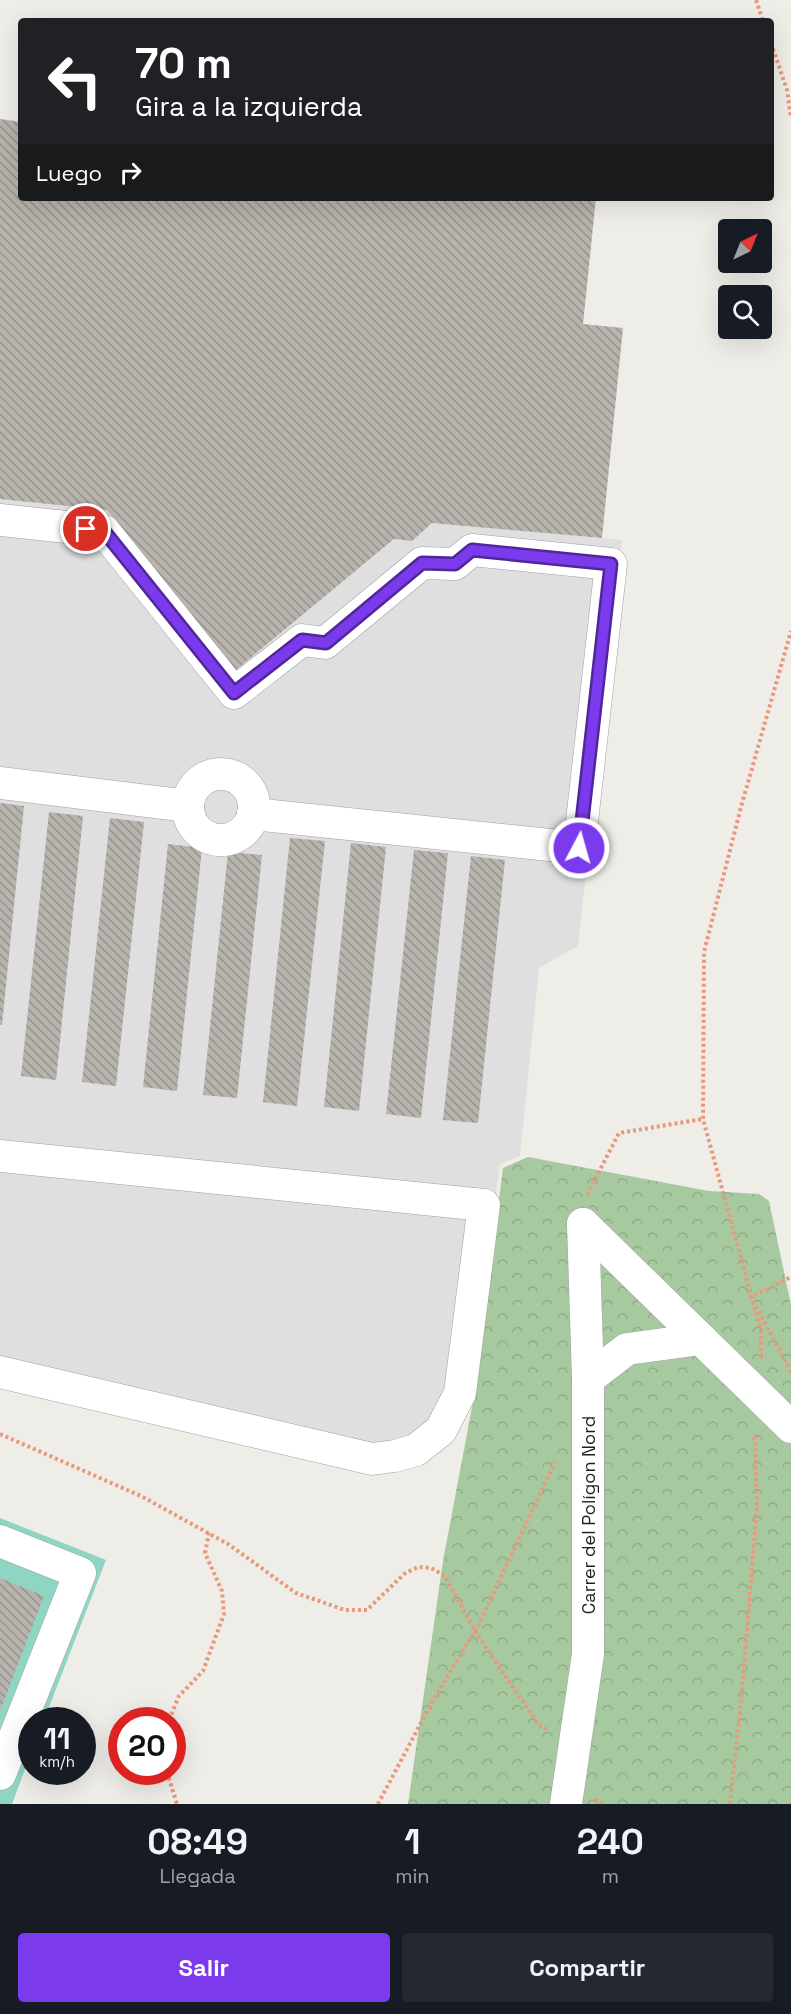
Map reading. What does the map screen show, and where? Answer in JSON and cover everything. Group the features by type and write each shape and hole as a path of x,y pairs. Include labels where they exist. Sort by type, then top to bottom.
{"street":[{"path":"0,520 104,531 234,693 302,640 326,643 422,563 455,564 472,550 611,564 579,848 253,813"},
{"path":"210,775 234,776 243,782 250,792 254,802 253,813 242,833 221,840 210,838 199,832 192,824 188,806 192,789 210,775"},
{"path":"0,783 188,806"},
{"path":"0,1156 484,1205 460,1393 441,1430 416,1450 372,1459 0,1372"},
{"path":"583,1224 791,1427"},
{"name":"Carrer del Polígon Nord","path":"566,1804 588,1654 588,1379 583,1224"},
{"path":"588,1379 627,1349 700,1339"},
{"path":"0,1541 80,1573 0,1774"}],"path":[{"path":"756,0 762,18"},
{"path":"774,52 787,90 791,118"},
{"path":"730,1804 742,1692 757,1506 755,1432 761,1397 761,1332 703,1119 704,952 741,807 791,630"},
{"path":"583,1224 587,1192 619,1133 703,1119"},
{"path":"751,1297 791,1277"},
{"path":"751,1297 791,1372"},
{"path":"0,1434 141,1496 228,1544 296,1593 345,1610 367,1610 404,1574 418,1567 431,1568 445,1576 475,1631 538,1724 574,1747"},
{"path":"378,1804 432,1702 475,1631 555,1462"},
{"path":"174,1707 179,1696 203,1671 224,1614 222,1591 204,1553 209,1533"},
{"path":"171,1785 177,1804"}],"green space":[{"path":"528,1157 709,1191 759,1194 769,1201 791,1305 791,1804 408,1804 443,1561 476,1386 503,1168"},
{"path":"0,1518 106,1560 49,1707 18,1707 19,1785 12,1804 0,1804"}],"shaded area":[{"path":"0,499 107,510 236,670 394,539 412,541 432,523 622,540 578,946 539,968 520,1156 500,1164 470,1387 417,1460 0,1384"}],"building":[{"path":"0,119 18,122 18,201 596,201 583,324 623,328 602,538 432,523 412,541 394,539 236,670 107,510 0,499"},
{"path":"0,803 24,806 2,1025 0,1025"},
{"path":"49,812 83,816 56,1080 21,1076"},
{"path":"110,818 144,822 116,1086 82,1082"},
{"path":"290,838 325,841 297,1106 263,1102"},
{"path":"351,843 386,847 359,1111 324,1107"},
{"path":"168,844 202,848 177,1091 143,1087"},
{"path":"414,850 448,853 421,1118 386,1114"},
{"path":"228,852 262,855 237,1098 203,1095"},
{"path":"471,856 505,860 478,1123 443,1120"},
{"path":"0,1578 44,1596 0,1711"}],"route":[{"path":"86,529 104,531 234,693 302,640 326,643 422,563 455,564 472,550 611,564 579,848"}]}
